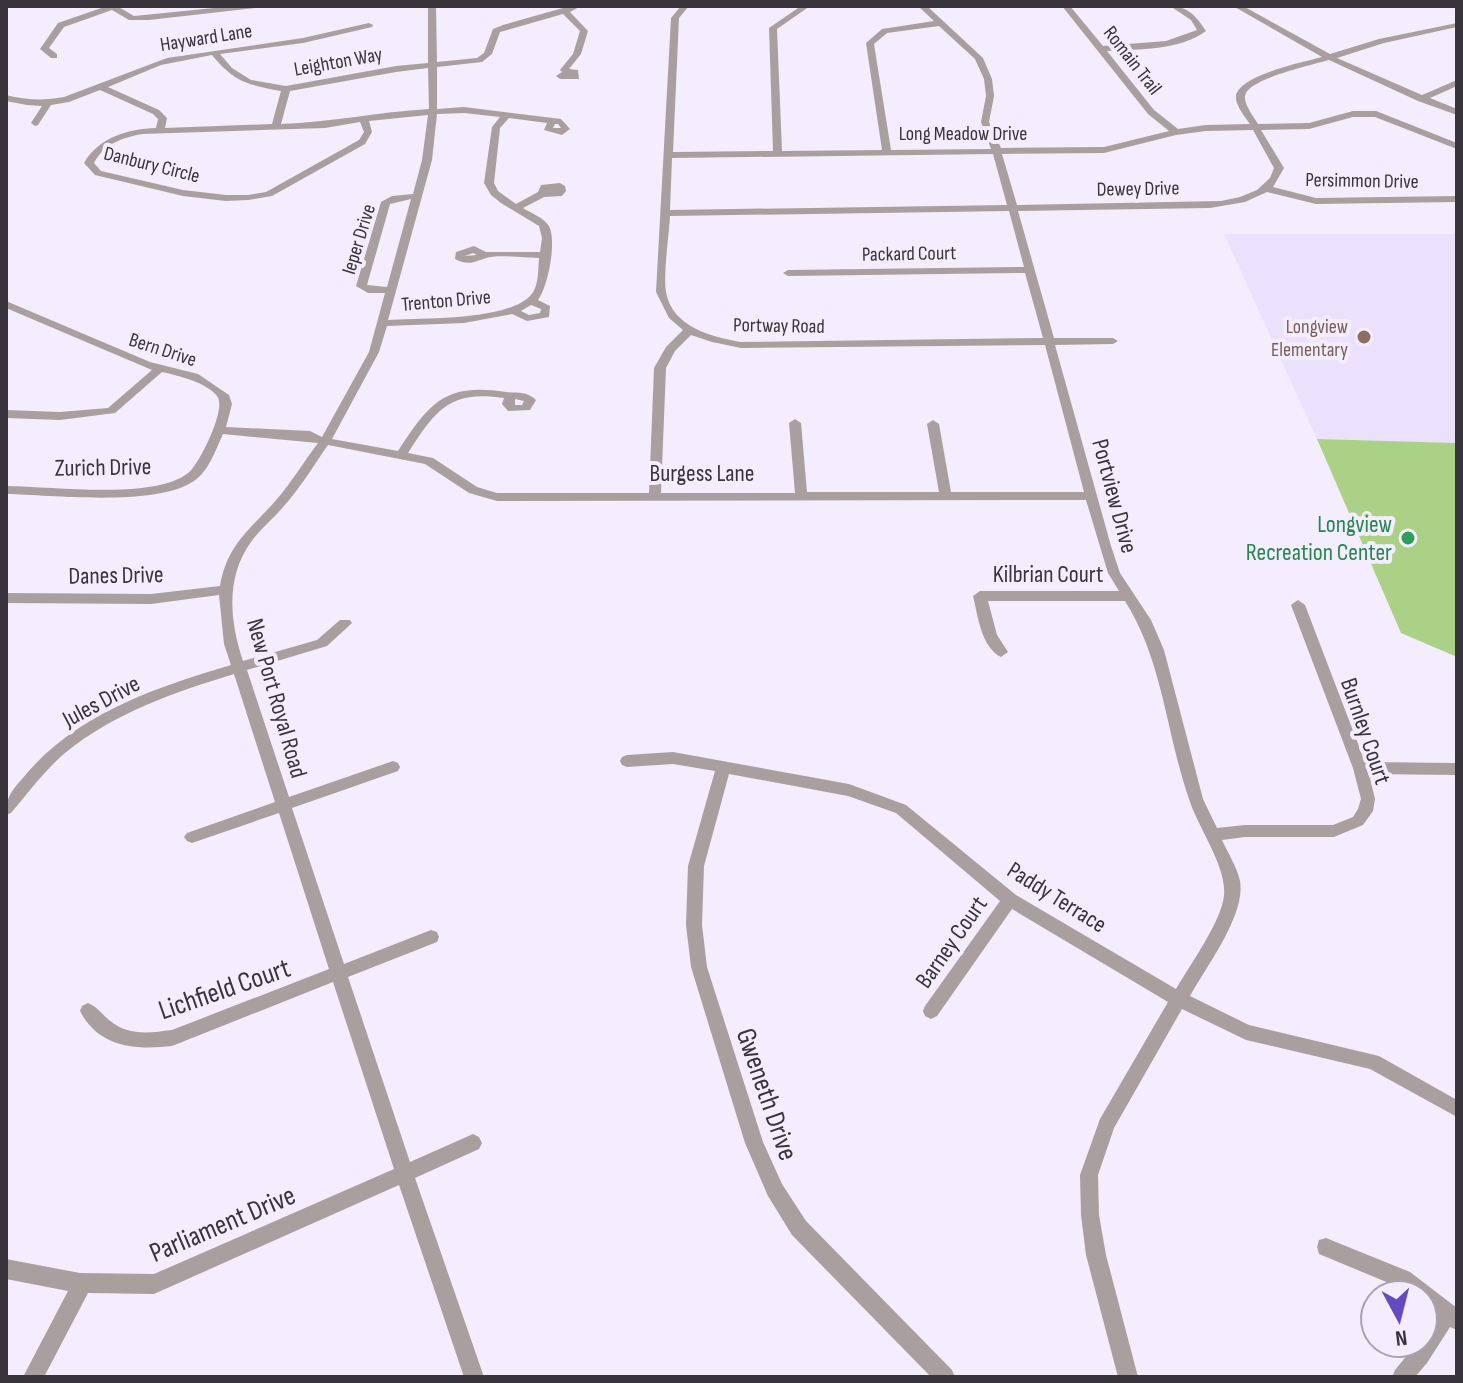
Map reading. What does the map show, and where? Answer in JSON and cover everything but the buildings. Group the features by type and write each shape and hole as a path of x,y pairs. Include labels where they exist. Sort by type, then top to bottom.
{"street":[{"path":"54,56 44,49 61,25 112,6 132,18 255,6"},
{"name":"New Port Royal Road","path":"432,6 433,112 427,160 374,352 282,501 247,538 230,566 226,590 231,644 474,1377"},
{"path":"569,72 564,70 577,54 584,31 565,12 577,6"},
{"path":"655,495 660,368 670,349 689,331 664,304 661,292 675,18 685,6"},
{"path":"778,154 773,28 806,6"},
{"name":"Portview Drive","path":"922,6 979,58 983,69 990,96 985,122 997,151 1114,573 1144,620 1157,650 1196,799 1232,880 1232,898 1227,916 1106,1125 1089,1175 1090,1215 1096,1255 1128,1377"},
{"name":"Romain Trail","path":"1066,6 1151,112 1176,132"},
{"path":"1102,49 1163,44 1191,38 1202,31 1194,18 1174,6"},
{"path":"1237,6 1280,33 1421,99 1457,112"},
{"name":"Leighton Way","path":"215,53 229,70 248,82 286,89 479,60 488,54 496,31 519,22 565,12"},
{"path":"887,151 870,43 885,31 940,23"},
{"name":"Hayward Lane","path":"6,98 48,103 103,88 155,64 311,40 369,25"},
{"path":"1268,189 1279,168 1240,100 1241,92 1252,81 1382,41 1457,25"},
{"path":"1421,99 1457,83"},
{"path":"103,88 156,112 163,118 160,130"},
{"path":"276,127 286,89"},
{"path":"35,123 48,103"},
{"name":"Danbury Circle","path":"364,120 368,132 362,142 269,194 254,197 220,199 98,173 89,163 96,150 120,137 160,130 276,127 433,112 483,111 551,123"},
{"name":"Trenton Drive","path":"383,323 486,316 512,310 531,301 542,283 547,233 543,224 494,193 489,183 496,127 508,114"},
{"name":"Persimmon Drive","path":"1255,127 1309,126 1353,114 1376,114 1457,146"},
{"name":"Long Meadow Drive","path":"669,155 1104,150 1176,132 1255,127"},
{"name":"Persimmon Drive","path":"1268,189 1316,201 1457,199"},
{"name":"Dewey Drive","path":"666,213 1210,205 1237,201 1268,189"},
{"path":"515,208 542,194"},
{"name":"Ieper Drive","path":"392,290 368,290 361,286 386,202 418,196"},
{"path":"484,255 545,255"},
{"name":"Packard Court","path":"788,273 1031,270"},
{"name":"Trenton Drive","path":"512,310 527,318 545,315 546,308 531,301"},
{"name":"Bern Drive","path":"6,304 159,369 194,376 223,395 226,404 219,430"},
{"name":"Portway Road","path":"689,331 713,341 741,345 1113,341"},
{"path":"6,414 60,416 111,411 159,369"},
{"path":"402,454 430,412 451,397 475,392 510,397"},
{"path":"795,423 801,496"},
{"path":"933,424 946,496"},
{"path":"219,430 320,440"},
{"name":"Zurich Drive","path":"6,490 145,491 178,485 192,477 201,465 219,430"},
{"name":"Burgess Lane","path":"320,440 429,461 473,490 497,497 1091,496"},
{"name":"Danes Drive","path":"6,598 151,599 226,590"},
{"name":"Kilbrian Court","path":"1001,652 990,636 980,596 1128,596"},
{"name":"Burnley Court","path":"1212,835 1245,831 1334,831 1358,821 1365,811 1368,799 1360,768 1298,605"},
{"name":"Jules Drive","path":"6,809 59,749 97,723 141,701 322,643 345,623"},
{"name":"Paddy Terrace","path":"627,761 673,758 849,790 901,809 1010,900 1179,999 1246,1032 1373,1062 1457,1109"},
{"path":"192,837 393,767"},
{"name":"Gweneth Drive","path":"723,768 696,866 694,925 699,967 754,1143 775,1190 799,1228 945,1377"},
{"path":"1360,768 1449,769"},
{"name":"Barney Court","path":"931,1011 1010,900"},
{"name":"Lichfield Court","path":"88,1011 112,1035 138,1041 172,1038 431,937"},
{"name":"Parliament Drive","path":"6,1269 107,1287 154,1284 405,1176 473,1143"},
{"path":"1326,1247 1403,1279 1452,1316 1402,1377"},
{"path":"33,1377 82,1284"}],"shaded area":[{"name":"Longview Elementary","path":"1224,234 1457,234 1457,443 1317,439"}],"green space":[{"name":"Longview Recreation Center","path":"1317,439 1457,443 1457,657 1401,633"}],"place":[{"name":"Longview Elementary","path":"1364,337"},
{"name":"Longview Recreation Center","path":"1408,538"}]}
